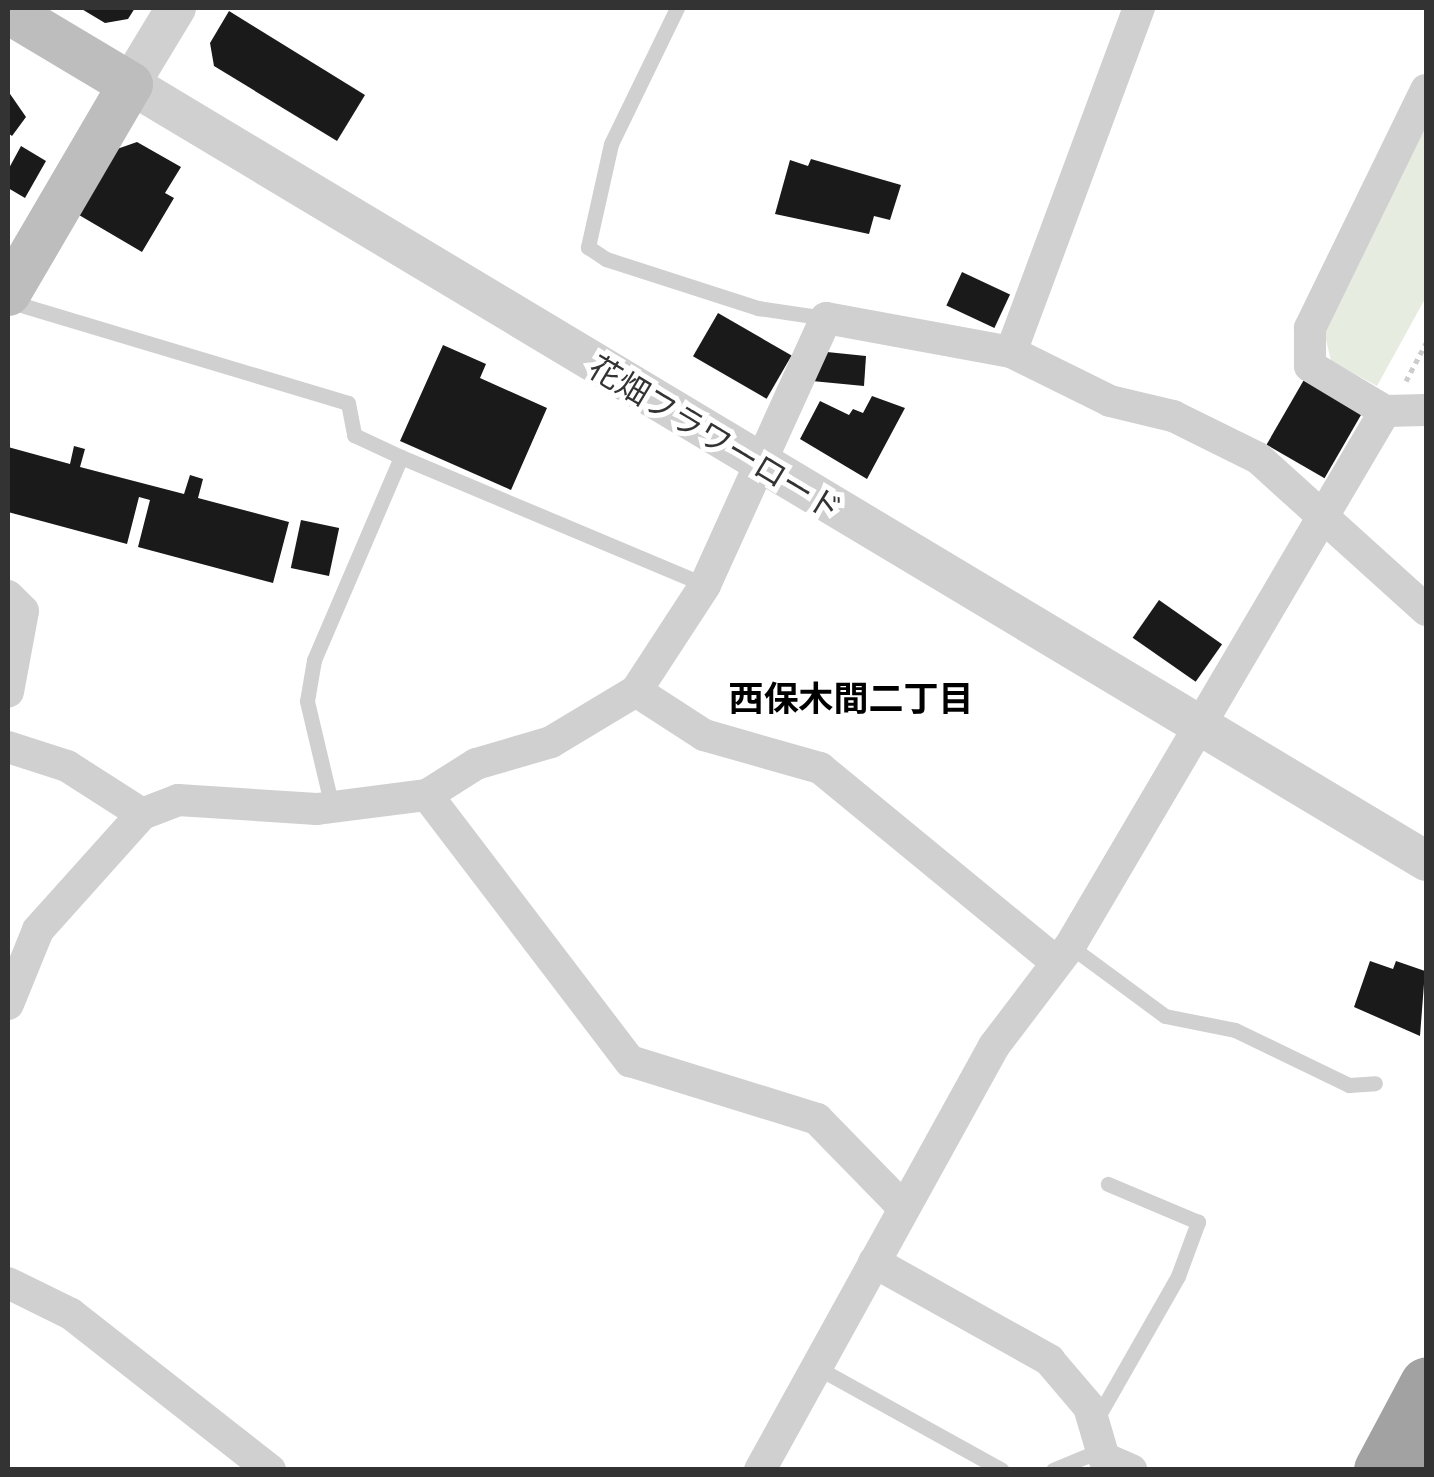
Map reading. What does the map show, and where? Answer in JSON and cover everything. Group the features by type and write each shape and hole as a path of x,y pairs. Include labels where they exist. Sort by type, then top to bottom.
{"highway":[{"path":"1380,1470 1426,1384"}],"main road":[{"name":"花畑フラワーロード","path":"8,11 130,84"},
{"path":"8,293 130,84"}],"street":[{"path":"130,84 176,8"},
{"path":"1011,352 1138,8"},
{"name":"花畑フラワーロード","path":"130,84 1426,861"},
{"path":"1426,90 1310,328 1310,366 1385,411 1426,410"},
{"path":"8,1004 23,929 142,814 178,800 332,807 427,795 476,764 551,742 636,691 704,585 826,318 1011,352 1110,401 1173,416 1258,458 1426,610"},
{"path":"760,1470 994,1046 1062,954 1385,411"},
{"path":"8,596 22,612 8,692"},
{"path":"636,691 704,734 820,768 1062,954"},
{"path":"8,747 67,766 142,814"},
{"path":"427,795 630,1060 817,1119 903,1207"},
{"path":"874,1262 1049,1360 1088,1407 1104,1458 1131,1470"},
{"path":"8,1283 71,1314 270,1470"}],"lane":[{"path":"677,8 611,144 588,247 758,308 826,318"},
{"path":"8,301 348,402 354,435 704,585"},
{"path":"332,807 307,701 314,660 402,457"},
{"path":"1062,954 1165,1016 1235,1030 1349,1085 1375,1083"},
{"path":"1053,1470 1097,1437 1178,1276 1198,1222 1108,1184"},
{"path":"818,1368 1002,1470"}],"shaded area":[{"path":"1426,110 1426,297 1377,386 1331,361 1323,327"}],"building":[{"path":"80,8 135,8 128,19 105,23"},
{"path":"229,11 365,95 337,141 214,66 210,43"},
{"path":"8,91 26,117 12,136 8,133"},
{"path":"137,142 181,167 165,193 174,198 142,252 79,215 117,149"},
{"path":"21,146 46,161 25,198 8,188 8,170"},
{"path":"811,159 901,185 890,220 874,216 869,234 775,214 790,160 808,166"},
{"path":"962,272 1010,294 994,328 946,306"},
{"path":"718,313 792,356 767,399 693,356"},
{"path":"443,345 486,364 480,378 547,408 511,490 400,441"},
{"path":"827,352 866,356 864,386 812,381"},
{"path":"1305,378 1363,412 1325,478 1266,445"},
{"path":"872,396 905,408 867,479 800,439 820,401 849,415 853,409 863,413"},
{"path":"74,446 85,449 80,467 184,494 190,475 203,479 198,498 289,522 273,583 138,547 150,500 139,497 127,544 8,512 8,447 70,464"},
{"path":"301,520 339,528 329,576 291,568"},
{"path":"1159,600 1222,644 1196,682 1133,638"},
{"path":"1370,961 1393,969 1396,961 1425,971 1420,1036 1354,1007"}],"district":[{"name":"西保木間二丁目","path":"851,697"}]}
